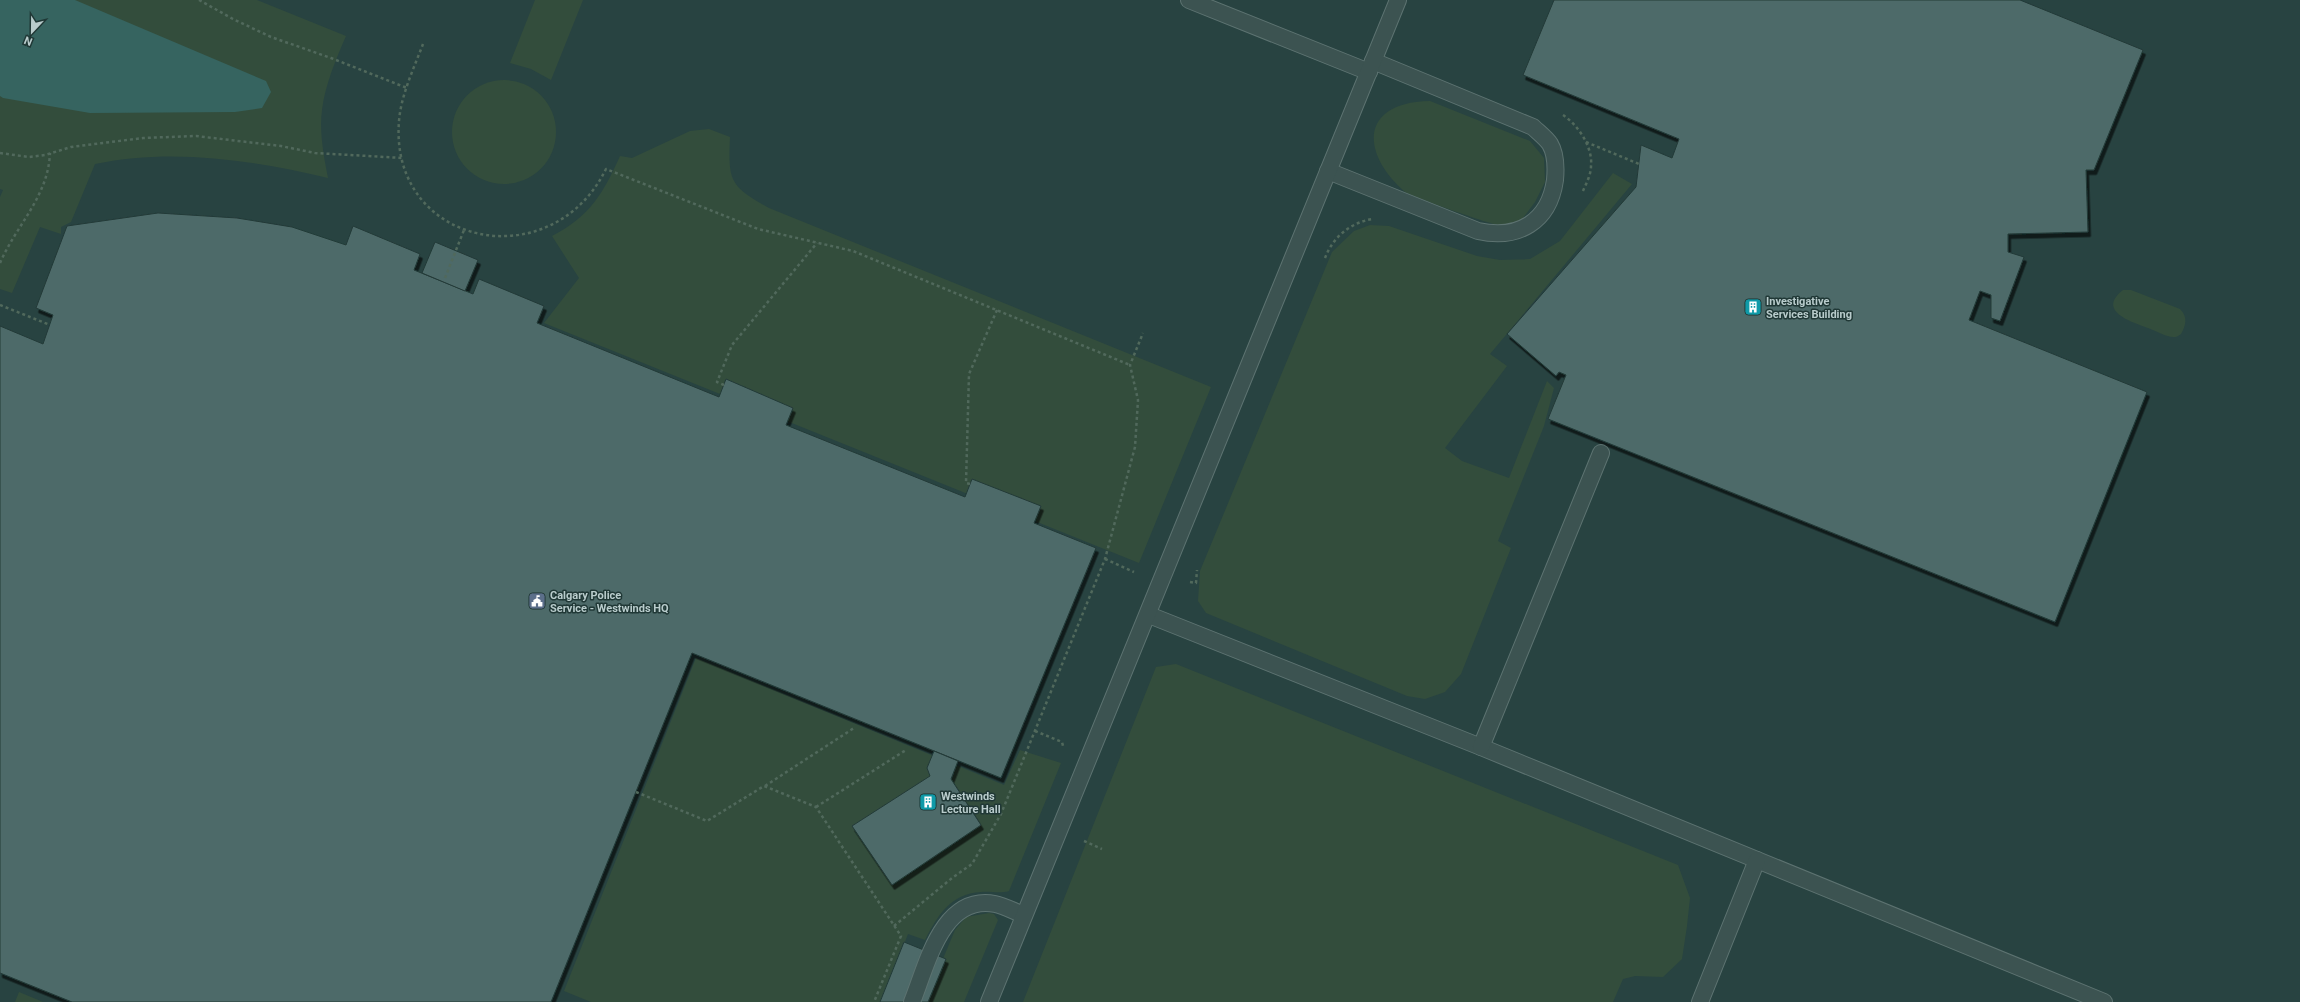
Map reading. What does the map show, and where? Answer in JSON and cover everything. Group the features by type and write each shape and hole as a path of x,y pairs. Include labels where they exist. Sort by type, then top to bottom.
{"lane":[{"path":"1189,0 1371,67 1465,98 1533,126 1550,145 1557,168 1554,189 1545,210 1532,224 1508,234 1493,234 1478,231 1328,171"},
{"path":"989,1002 1149,615 1398,0"},
{"path":"1481,747 1601,453"},
{"path":"1149,615 1481,747 2104,1002"},
{"path":"1700,1002 1757,860"},
{"path":"912,1002 942,928 960,910 977,904 995,904 1024,915"}],"path":[{"path":"199,0 233,19 271,37 331,58 407,88"},
{"path":"423,44 407,88 399,121 403,158 408,179 424,201 436,213 464,230 484,236 505,237 520,236 539,230 566,215 585,200 598,183 606,169 758,229 853,251 1130,365"},
{"path":"1560,112 1570,120 1586,142 1592,164 1588,180 1580,199"},
{"path":"0,153 29,157 50,154 71,147 143,138 196,136 281,146 315,152 403,158"},
{"path":"1586,142 1639,164"},
{"path":"0,263 9,243 39,199 49,170 50,154"},
{"path":"1324,262 1330,247 1338,236 1361,221 1378,219"},
{"path":"445,278 464,230"},
{"path":"724,385 717,382 732,345 817,242"},
{"path":"0,305 50,325"},
{"path":"970,484 966,483 969,374 997,310"},
{"path":"894,926 972,864 987,841 1001,814 1105,559 1135,447 1138,400 1130,365 1144,333"},
{"path":"1105,559 1134,572 1196,583 1197,569 1200,562"},
{"path":"636,792 707,821 854,728"},
{"path":"816,808 906,750"},
{"path":"764,786 816,808 901,936 874,1002"}],"green space":[{"path":"0,0 257,0 346,36 328,82 323,101 321,118 322,136 328,178 241,161 212,158 153,157 124,159 95,164 71,222 61,227 61,234 40,227 12,293 0,289 0,197 3,190 0,189"},
{"path":"535,0 583,0 551,80 531,69 510,63"},
{"path":"504,80 524,84 533,89 547,103 552,112 556,132 552,152 547,161 533,175 524,180 504,184 484,180 475,175 461,161 456,152 452,132 456,112 461,103 475,89 484,84"},
{"path":"1430,101 1530,141 1544,158 1545,182 1535,202 1520,222 1499,225 1493,224 1451,210 1405,192 1390,177 1380,161 1375,146 1374,132 1380,120 1391,110 1407,104"},
{"path":"709,129 730,137 730,164 734,181 746,194 769,208 1211,387 1139,563 544,323 579,278 552,236 576,220 594,203 608,182 620,156 632,158 690,131"},
{"path":"1613,173 1632,184 1490,354 1507,366 1445,448 1462,461 1509,478 1547,381 1554,388 1544,426 1498,541 1511,548 1461,674 1445,692 1425,699 1407,696 1206,613 1198,601 1200,571 1332,252 1354,231 1370,225 1389,226 1477,256 1500,260 1530,259 1560,241"},
{"path":"2123,290 2131,290 2180,309 2185,318 2184,327 2181,334 2175,337 2165,335 2119,315 2113,304 2116,297"},
{"path":"696,658 1004,785 1020,750 1061,763 1009,891 981,892 961,897 953,901 940,914 925,940 908,934 882,1002 591,1002 564,991"},
{"path":"1176,664 1678,865 1690,898 1682,959 1663,977 1635,976 1623,979 1613,1002 1023,1002 1156,667"},
{"path":"989,913 994,914 998,920 964,1002 925,1002 955,930 966,917"},
{"path":"19,992 43,1002 15,1002"}],"water":[{"path":"0,0 75,0 266,81 271,92 262,108 235,112 90,113 3,98 0,96"}],"building":[{"name":"Investigative Services Building","path":"1554,0 2020,0 2143,50 2094,170 2086,170 2088,232 2008,234 2008,252 2024,257 2000,321 1991,318 1991,295 1980,291 1969,320 2147,392 2055,622 1548,419 1566,375 1559,372 1556,376 1507,334 1636,187 1641,145 1672,158 1679,139 1523,75"},
{"name":"Calgary Police Service - Westwinds HQ","path":"158,213 237,218 292,227 346,245 353,226 420,254 414,270 473,294 479,279 544,306 537,323 719,397 726,379 793,408 786,425 965,497 972,479 1041,506 1034,523 1096,548 1001,778 692,653 551,1002 72,1002 0,973 0,326 43,344 53,315 36,308 67,226"},
{"path":"435,242 478,260 465,291 422,273"},
{"name":"Westwinds Lecture Hall","path":"934,751 958,761 951,779 981,825 892,885 852,826 930,776 927,768"},
{"path":"904,942 946,959 928,1002 880,1002"}],"place":[{"name":"Investigative Services Building","path":"1753,307"},
{"name":"Calgary Police Service - Westwinds HQ","path":"537,601"},
{"name":"Westwinds Lecture Hall","path":"928,802"}]}
